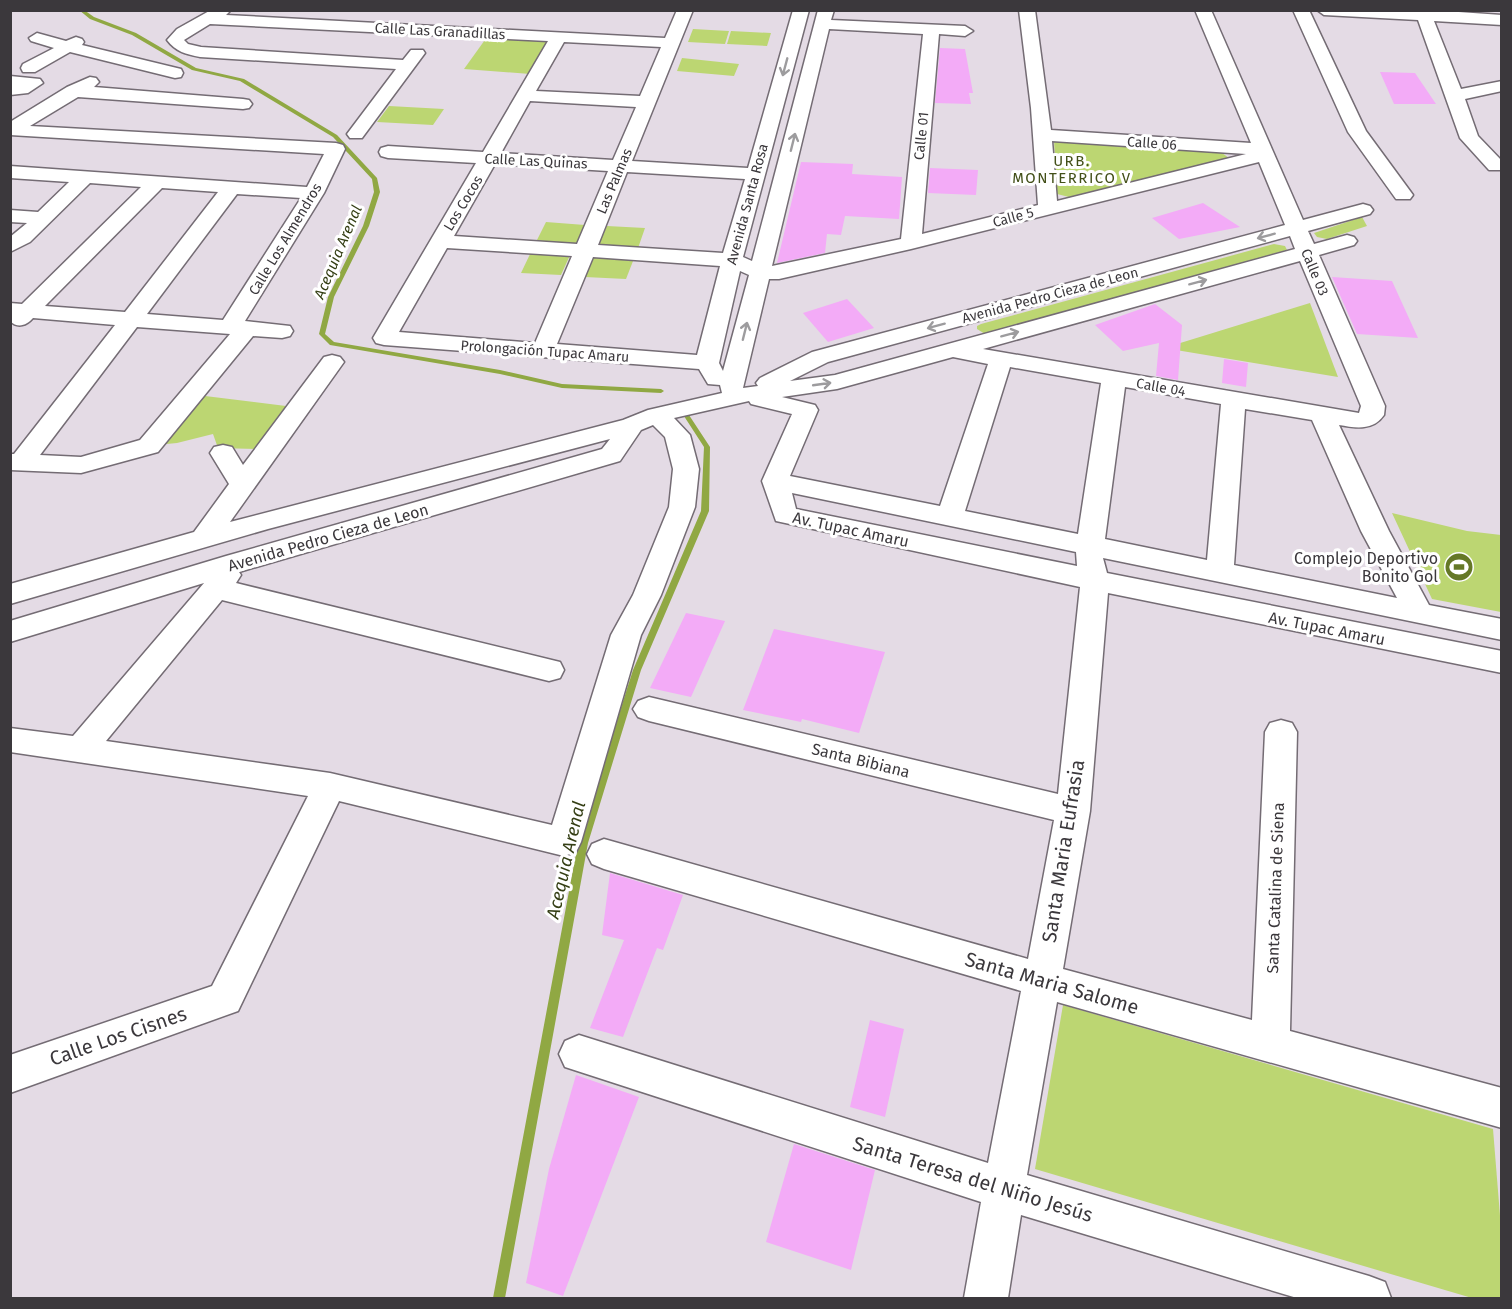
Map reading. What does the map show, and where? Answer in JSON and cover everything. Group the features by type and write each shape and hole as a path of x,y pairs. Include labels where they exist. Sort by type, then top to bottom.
{"street":[{"path":"224,10 183,32 175,40 182,47 200,52 408,65"},
{"name":"Las Palmas","path":"543,351 685,10"},
{"name":"Avenida Santa Rosa","path":"707,363 732,260 801,10"},
{"path":"1027,10 1040,108 1048,208"},
{"name":"Calle 03","path":"1203,10 1373,406 1373,413 1369,418"},
{"path":"1301,10 1357,132 1403,195"},
{"path":"1324,10 1423,13 1502,20"},
{"path":"1423,13 1455,96 1468,138 1496,166"},
{"path":"824,17 965,31"},
{"name":"Avenida Santa Rosa","path":"737,391 760,272 824,17"},
{"name":"Calle Las Granadillas","path":"208,19 440,24 559,38 672,43"},
{"path":"356,134 440,24"},
{"name":"Calle 01","path":"911,243 931,29"},
{"path":"29,68 92,34"},
{"path":"38,38 125,62 175,72"},
{"name":"Los Cocos","path":"384,338 559,38"},
{"path":"10,130 125,62"},
{"path":"10,81 34,83 22,89 10,90"},
{"path":"1455,96 1502,86"},
{"path":"72,92 188,98 243,104"},
{"path":"526,96 647,102"},
{"name":"Calle Los Almendros","path":"10,130 336,149 239,328 149,446 81,465 14,470"},
{"name":"Calle 06","path":"1042,135 1264,153"},
{"name":"Calle Las Quinas","path":"388,152 756,174"},
{"name":"Calle 5","path":"760,272 779,273 911,243 1264,153"},
{"path":"10,172 314,193"},
{"path":"10,246 23,238 85,177"},
{"path":"10,331 19,310 157,182"},
{"path":"14,470 232,188"},
{"name":"Avenida Pedro Cieza de Leon","path":"10,594 261,522 666,414 737,391 820,357 1363,210"},
{"path":"10,216 44,218"},
{"path":"441,241 732,260 760,272"},
{"name":"Avenida Pedro Cieza de Leon","path":"737,391 837,382 1347,241"},
{"path":"19,310 282,332"},
{"name":"Prolongación Tupac Amaru","path":"384,338 707,363"},
{"name":"Calle 04","path":"952,350 1322,415 1354,420 1369,418"},
{"path":"950,517 1001,359"},
{"path":"203,539 332,362"},
{"path":"707,363 715,378 737,391 806,410 776,481"},
{"name":"Santa Maria Eufrasia","path":"986,1299 1041,980 1073,811 1095,579 1089,562 1090,544 1114,378"},
{"path":"1220,571 1234,399"},
{"path":"10,740 330,786 564,842 626,635 647,595 682,507 686,469 677,435 666,414"},
{"name":"Avenida Pedro Cieza de Leon","path":"10,632 236,563 611,455 666,414"},
{"path":"1322,415 1375,531 1420,614"},
{"path":"223,453 243,485"},
{"name":"Av. Tupac Amaru","path":"1502,630 776,481 785,515 1502,662"},
{"path":"80,750 236,563 261,522"},
{"path":"215,588 549,669"},
{"name":"Santa Bibiana","path":"649,709 1073,811"},
{"name":"Santa Catalina de Siena","path":"1270,1044 1281,732"},
{"name":"Calle Los Cisnes","path":"10,1074 225,999 330,786"},
{"name":"Santa Maria Salome","path":"604,854 1041,980 1502,1108"},
{"name":"Santa Teresa del Niño Jesús","path":"579,1054 1004,1189 1369,1299"}],"green space":[{"path":"693,29 729,31 725,44 688,42"},
{"path":"731,31 771,33 767,46 727,44"},
{"path":"487,37 545,40 549,44 530,74 464,69"},
{"path":"682,58 739,64 734,76 677,71"},
{"path":"389,106 444,109 433,125 377,122"},
{"path":"1054,140 1222,153 1229,158 1069,197 1057,194"},
{"path":"1362,217 1367,226 1327,239 1317,237 1314,233"},
{"path":"546,222 585,225 575,247 535,244"},
{"path":"607,226 645,228 637,251 597,248"},
{"path":"1274,244 1285,246 1287,250 992,334 985,334 977,329 977,326 981,324"},
{"path":"532,250 571,253 561,275 521,273"},
{"path":"594,254 635,256 626,279 585,277"},
{"path":"1310,303 1338,377 1164,348"},
{"path":"197,395 286,406 258,449 218,448 213,434 177,443 156,445"},
{"name":"Complejo Deportivo Bonito Gol","path":"1392,513 1467,531 1501,535 1501,612 1432,599"},
{"path":"1063,1005 1493,1129 1501,1228 1501,1298 1472,1298 1035,1169"}],"building":[{"path":"940,48 965,49 973,93 969,93 971,104 935,103"},
{"path":"1380,72 1415,73 1436,104 1394,104"},
{"path":"801,162 853,164 852,174 902,177 899,219 845,216 841,235 827,234 825,253 777,263"},
{"path":"930,168 978,170 976,195 928,193"},
{"path":"1203,203 1240,227 1179,239 1152,218"},
{"path":"1332,277 1392,281 1418,338 1357,334"},
{"path":"847,299 874,328 828,342 803,313"},
{"path":"1155,304 1182,325 1178,380 1156,376 1159,343 1123,351 1095,325"},
{"path":"1224,359 1248,363 1246,387 1222,383"},
{"path":"686,613 725,621 691,697 650,688"},
{"path":"774,629 885,652 859,733 802,719 801,722 743,710"},
{"path":"610,873 683,895 663,950 657,948 623,1037 590,1028 624,940 602,935"},
{"path":"870,1020 904,1029 885,1117 850,1107"},
{"path":"576,1075 639,1097 563,1296 526,1283 549,1169"},
{"path":"794,1144 875,1170 851,1270 766,1242"}],"waterway":[{"name":"Acequia Arenal","path":"81,10 92,18 134,34 194,69 242,80 335,136 375,179 377,192 366,226 331,297 322,334 332,344 500,372 562,386 661,391"},
{"name":"Acequia Arenal","path":"499,1298 583,843 637,670 705,511 707,447 685,413"}],"place":[{"name":"Complejo Deportivo Bonito Gol","path":"1459,567"}],"district":[{"name":"URB. MONTERRICO V","path":"1072,170"}]}
